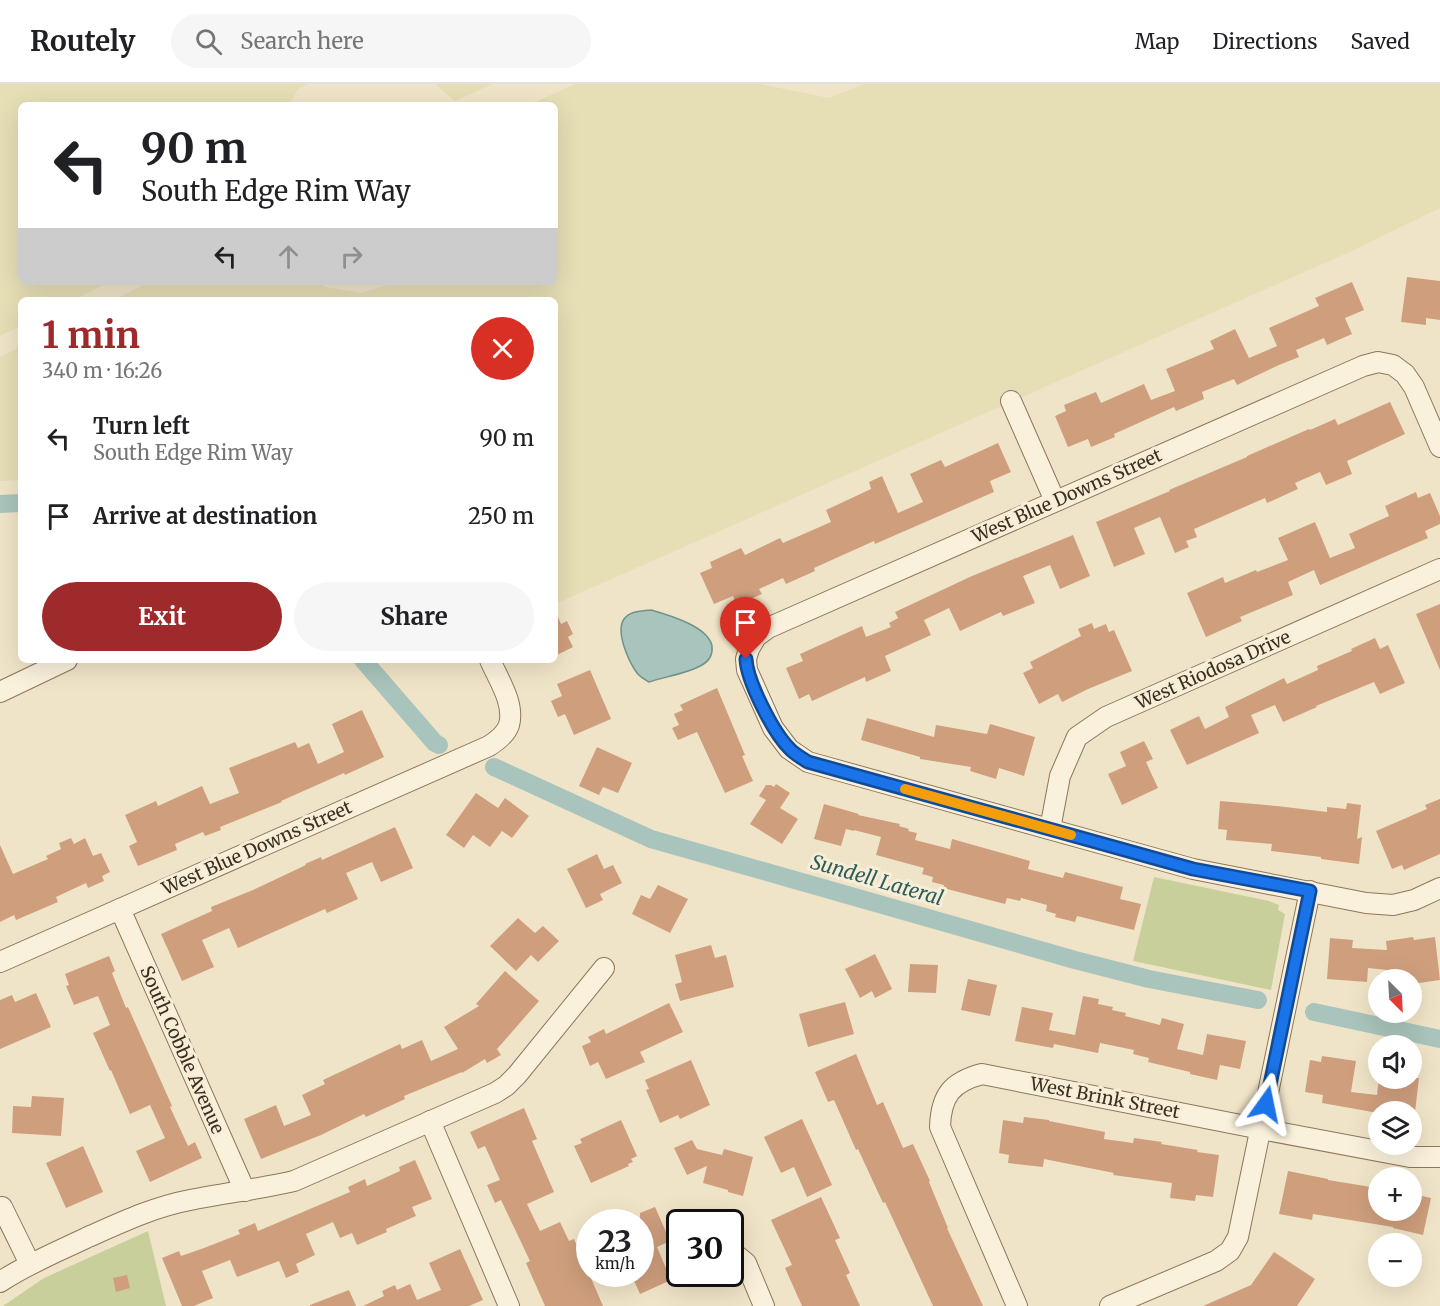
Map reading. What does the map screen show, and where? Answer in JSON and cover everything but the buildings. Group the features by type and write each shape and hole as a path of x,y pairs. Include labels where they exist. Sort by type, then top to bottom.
{"street":[{"name":"West Blue Downs Street","path":"1050,829 808,762 789,749 773,728 747,670 746,659 756,637 768,628 1363,366 1378,362 1394,365 1406,374 1440,447"},
{"path":"1011,401 1055,501"},
{"name":"West Riodosa Drive","path":"1050,829 1060,776 1077,737 1106,717 1440,569"},
{"path":"0,692 62,663"},
{"name":"West Blue Downs Street","path":"0,962 489,747 508,727 510,712 507,698 491,663"},
{"path":"1050,829 1193,869 1366,903 1393,905 1414,900 1440,888"},
{"path":"1110,1306 1149,1298 1230,1251 1238,1237 1310,891"},
{"name":"South Cobble Avenue","path":"120,909 245,1191"},
{"path":"0,1282 30,1264 137,1216 189,1200 294,1181 495,1093 517,1076 604,968"},
{"name":"West Brink Street","path":"1017,1306 940,1126 940,1114 944,1102 952,1088 965,1079 982,1074 1410,1157 1440,1157"},
{"path":"430,1121 509,1306"},
{"path":"2,1207 30,1264"},
{"path":"744,1261 764,1306"}],"shaded area":[{"path":"0,84 309,84 298,89 291,102 18,102 18,285 103,285 79,297 18,297 18,327 0,336"},
{"path":"435,84 493,84 455,101"},
{"path":"575,84 760,84 829,98 865,84 1440,84 1440,208 1354,250 558,603 558,297 119,297 143,285 323,285 361,293 386,285 558,285 558,102 536,102"},
{"path":"18,348 18,480 0,481 0,357"}],"green space":[{"path":"1154,877 1279,905 1278,910 1285,914 1271,990 1133,961"},
{"path":"148,1231 166,1306 3,1306 44,1278"}],"water":[{"path":"651,610 686,622 703,633 712,646 709,660 690,670 649,682 639,676 624,647 622,625 629,614"}],"waterway":[{"name":"Sundell Lateral","path":"0,504 18,503"},
{"name":"Sundell Lateral","path":"366,663 439,745"},
{"name":"Sundell Lateral","path":"494,767 651,839 1075,960 1149,979 1258,1000"},
{"name":"Sundell Lateral","path":"1314,1012 1440,1039"}],"slow traffic":[{"path":"905,789 1071,835"}],"route":[{"path":"746,659 747,670 773,728 789,749 808,762 1193,869 1310,891 1266,1104"}]}
